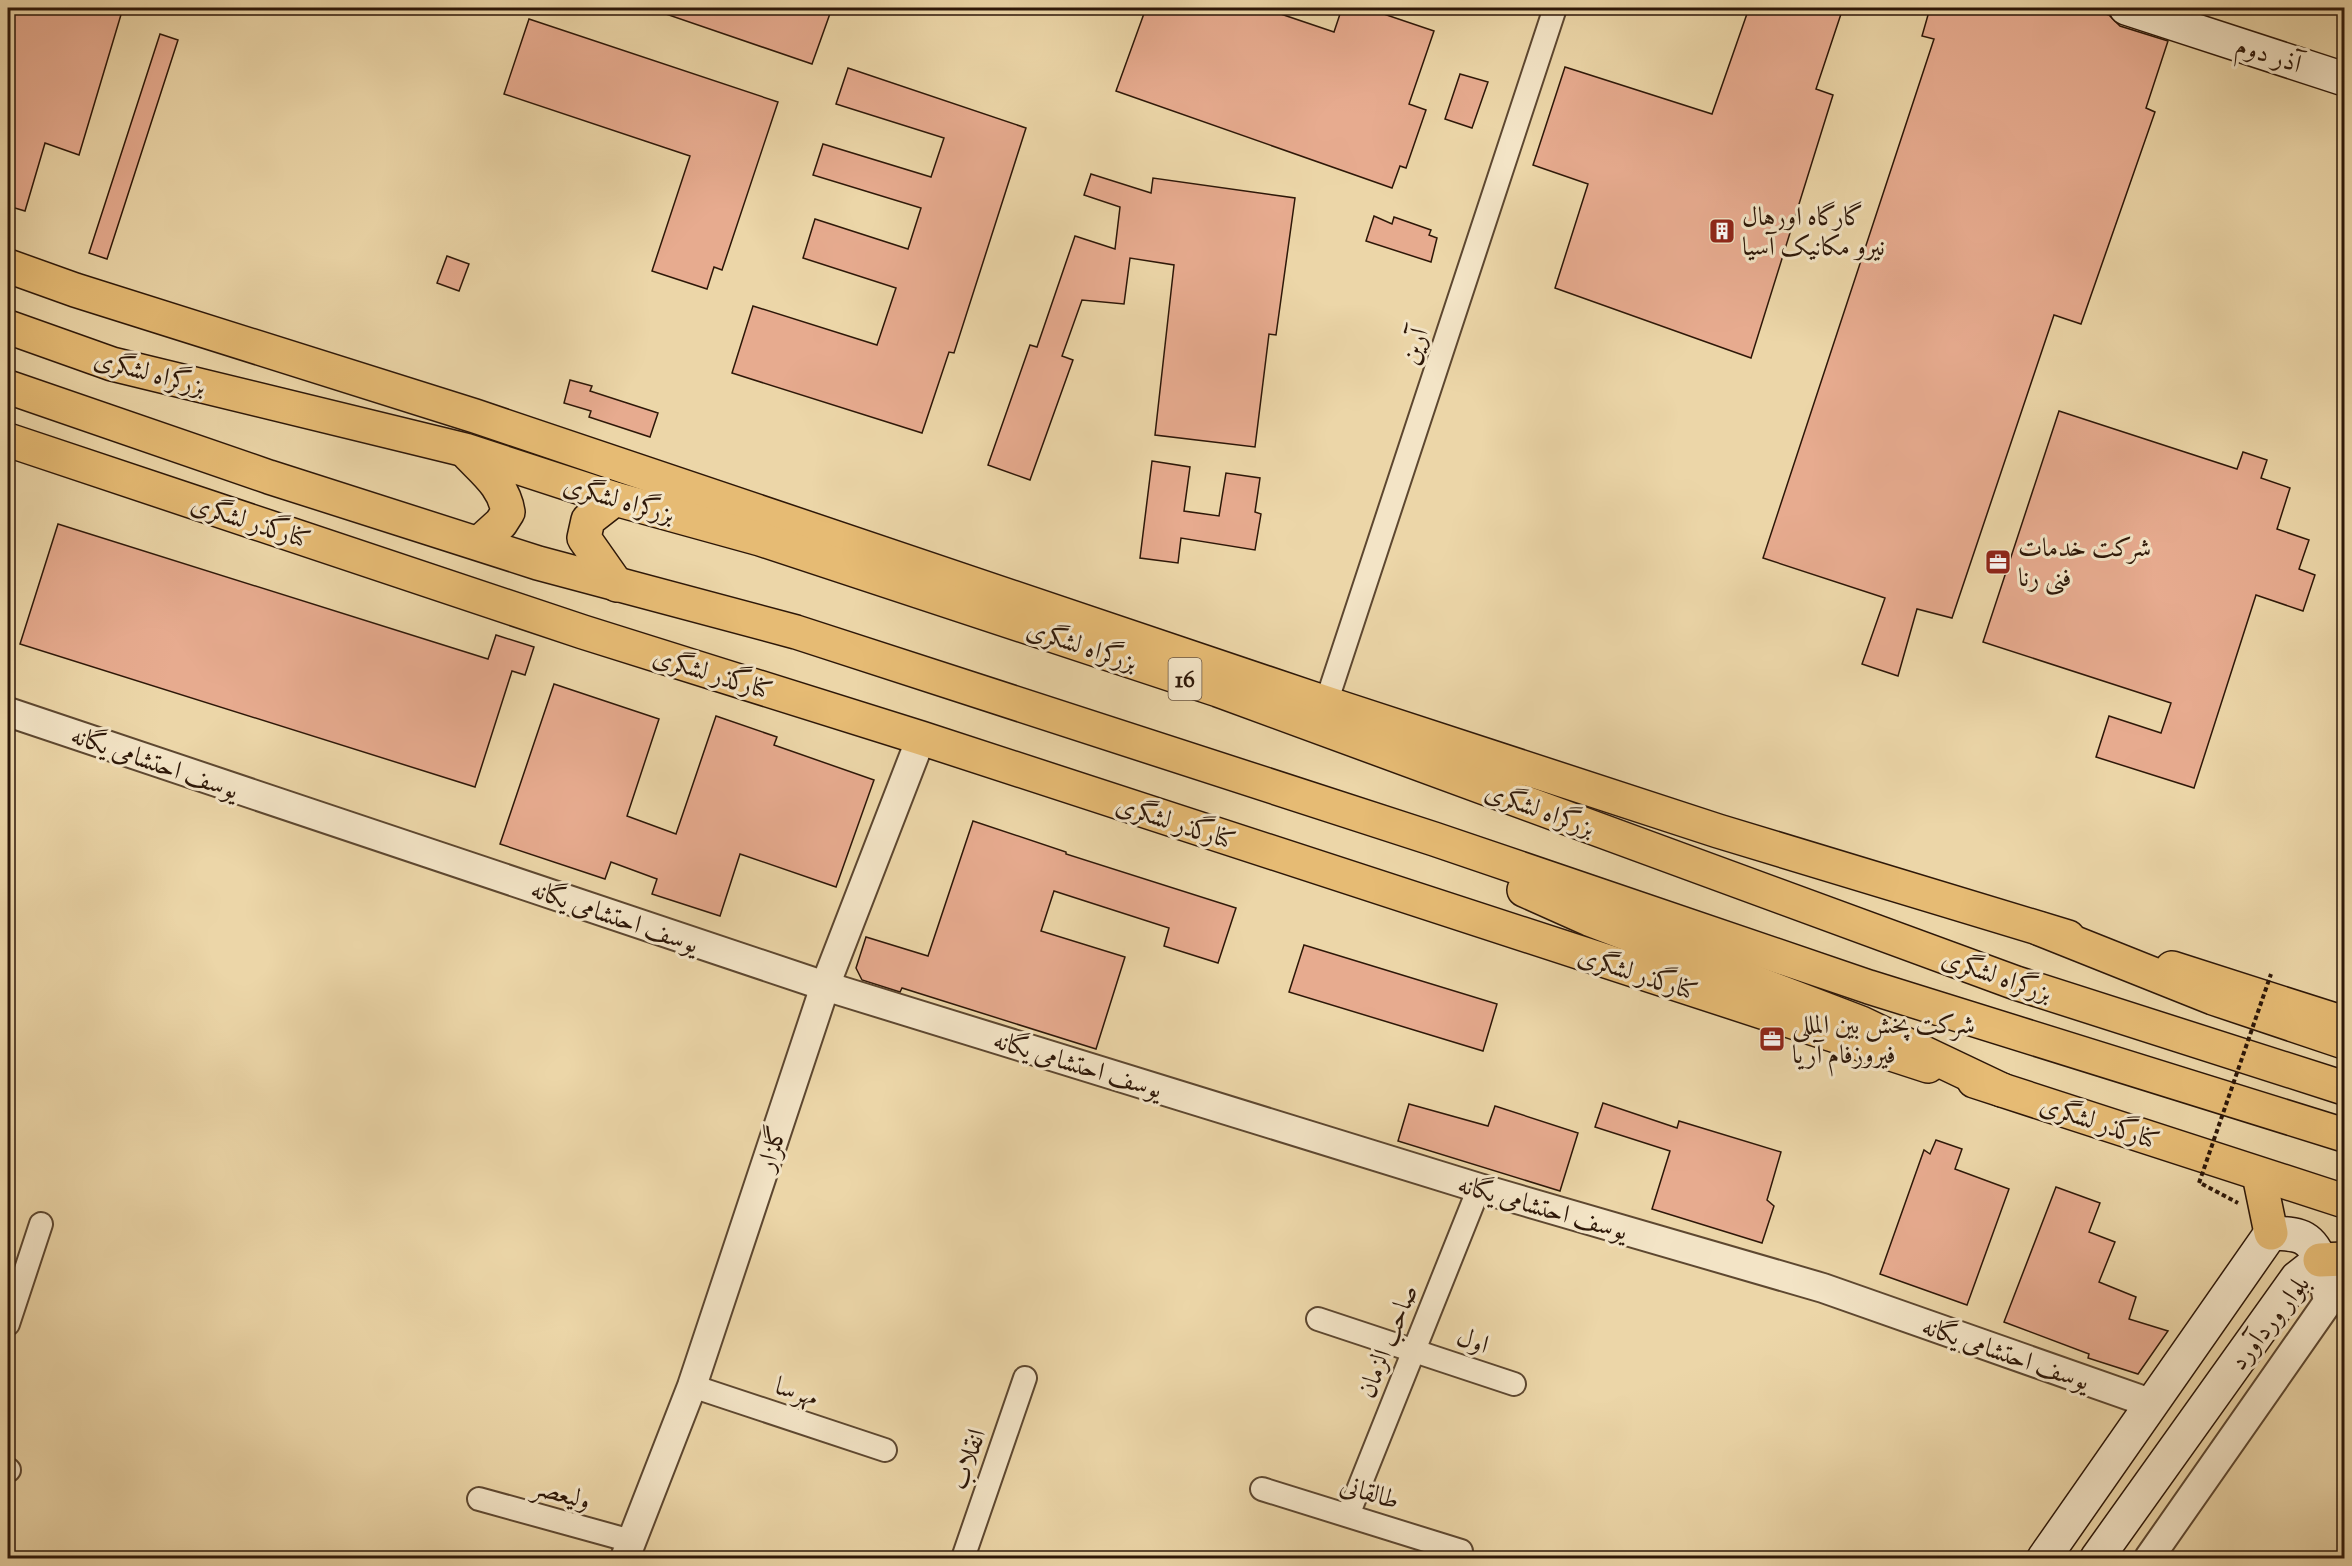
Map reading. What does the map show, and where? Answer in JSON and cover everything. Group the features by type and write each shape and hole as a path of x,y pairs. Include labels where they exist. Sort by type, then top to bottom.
{"main road":[{"name":"آذر دوم","path":"2126,8 2344,79"},
{"path":"8,266 75,290 475,416 1326,703 1718,831 2040,929 2329,1009 2344,1023"},
{"name":"بزرگراه لشگری","path":"8,327 112,364 465,450 615,499 760,539 1218,690 2016,983 2344,1088"},
{"name":"بزرگراه لشگری","path":"8,387 269,477 479,543 616,585 796,632 1434,839 1869,987 2344,1135"},
{"name":"کنارگذر لشگری","path":"8,440 583,632 921,738 1464,917 2344,1201"},
{"path":"465,450 506,498 508,512 501,523 479,543"},
{"path":"615,499 588,520 584,538 616,585"},
{"path":"1434,839 1503,881 1589,920 1861,1023 2002,1090"},
{"path":"2040,929 2213,998 2344,1042"},
{"path":"2259,1175 2271,1233 2295,1234 2314,1244 2332,1259"},
{"name":"بلوار وردآورد","path":"2043,1558 2271,1233"},
{"name":"بلوار وردآورد","path":"2097,1558 2297,1278 2332,1259"}],"street":[{"name":"آرین","path":"1326,703 1556,8"},
{"name":"یوسف احتشامی یگانه","path":"8,712 825,986 1479,1188 1823,1288 2153,1404"},
{"name":"گلزار","path":"628,1550 692,1386 825,986 921,738"},
{"name":"صاحب الزمان","path":"1348,1515 1479,1188"},
{"path":"8,1324 41,1224"},
{"name":"بلوار وردآورد","path":"2149,1558 2328,1302 2332,1259"},
{"name":"اول","path":"1318,1319 1514,1384"},
{"name":"انقلاب","path":"963,1558 1025,1378"},
{"name":"مهرسا","path":"692,1386 885,1450"},
{"name":"طالقانی","path":"1262,1490 1461,1551"},
{"name":"ولیعصر","path":"479,1500 628,1550"}],"path":[{"path":"2199,1183 2271,974"}],"building":[{"path":"8,8 123,8 79,155 45,143 25,211 8,206"},
{"path":"657,8 832,8 812,64 657,11"},
{"path":"1146,8 1274,8 1272,11 1334,32 1342,8 1366,8 1434,31 1409,104 1426,110 1406,168 1400,166 1392,188 1116,91"},
{"path":"1749,8 1843,8 1816,89 1833,95 1751,358 1555,288 1588,184 1533,165 1565,67 1712,114"},
{"path":"1930,8 2085,8 2109,15 2120,26 2168,41 2146,108 2155,112 2081,324 2054,315 1952,618 1917,609 1898,676 1862,664 1885,598 1763,558 1934,39 1922,36"},
{"path":"529,19 778,102 722,270 714,267 707,289 652,271 690,156 504,94"},
{"path":"160,34 178,40 107,259 89,253"},
{"path":"848,68 1026,128 954,353 949,352 922,433 732,373 753,306 877,345 896,288 803,258 815,219 908,249 921,208 813,175 823,144 931,177 944,138 836,104"},
{"path":"1460,74 1488,82 1472,128 1445,119"},
{"path":"1091,174 1151,193 1153,178 1295,198 1276,335 1269,334 1255,447 1155,435 1174,265 1130,258 1124,304 1082,300 1062,356 1073,360 1030,480 988,465 1030,345 1037,347 1075,236 1115,249 1120,207 1084,195"},
{"path":"1374,216 1392,224 1394,217 1431,230 1429,235 1437,238 1431,262 1366,241"},
{"path":"447,256 469,264 459,291 437,283"},
{"path":"570,380 592,386 590,391 658,413 650,437 589,417 591,411 564,403"},
{"path":"2059,411 2237,469 2243,452 2267,460 2261,478 2290,488 2277,529 2309,540 2299,569 2315,575 2303,611 2256,595 2194,788 2096,757 2109,716 2161,733 2171,703 1983,642"},
{"path":"1152,461 1190,467 1184,511 1219,516 1226,473 1260,478 1255,512 1261,514 1255,550 1181,538 1178,563 1140,558"},
{"path":"58,524 488,659 496,635 534,647 525,675 512,671 475,787 20,644"},
{"path":"554,684 659,719 627,816 676,834 716,716 777,737 774,745 874,780 836,887 740,854 720,916 652,894 657,879 611,862 605,879 500,844"},
{"path":"973,821 1066,852 1066,854 1236,908 1218,963 1164,946 1169,928 1054,891 1041,931 1125,957 1096,1049 902,988 900,992 862,980 856,968 866,937 928,956"},
{"path":"1304,945 1497,1004 1483,1051 1289,992"},
{"path":"1603,1103 1677,1128 1679,1121 1781,1152 1767,1200 1774,1206 1762,1243 1652,1209 1670,1151 1595,1127"},
{"path":"1409,1104 1488,1126 1495,1106 1578,1133 1560,1191 1398,1141"},
{"path":"1936,1140 1962,1149 1955,1169 2009,1189 1967,1305 1880,1274 1924,1150 1930,1154"},
{"path":"2056,1187 2100,1203 2089,1232 2115,1242 2099,1282 2136,1297 2129,1319 2168,1331 2138,1374 2088,1358 2089,1354 2004,1322"}],"place":[{"name":"گارگاه اورهال نیرو مکانیک آسیا","path":"1722,231"},
{"name":"شرکت خدمات فنی رنا","path":"1998,562"},
{"name":"شرکت پخش بین المللی فیروزفام آریا","path":"1772,1039"}]}
